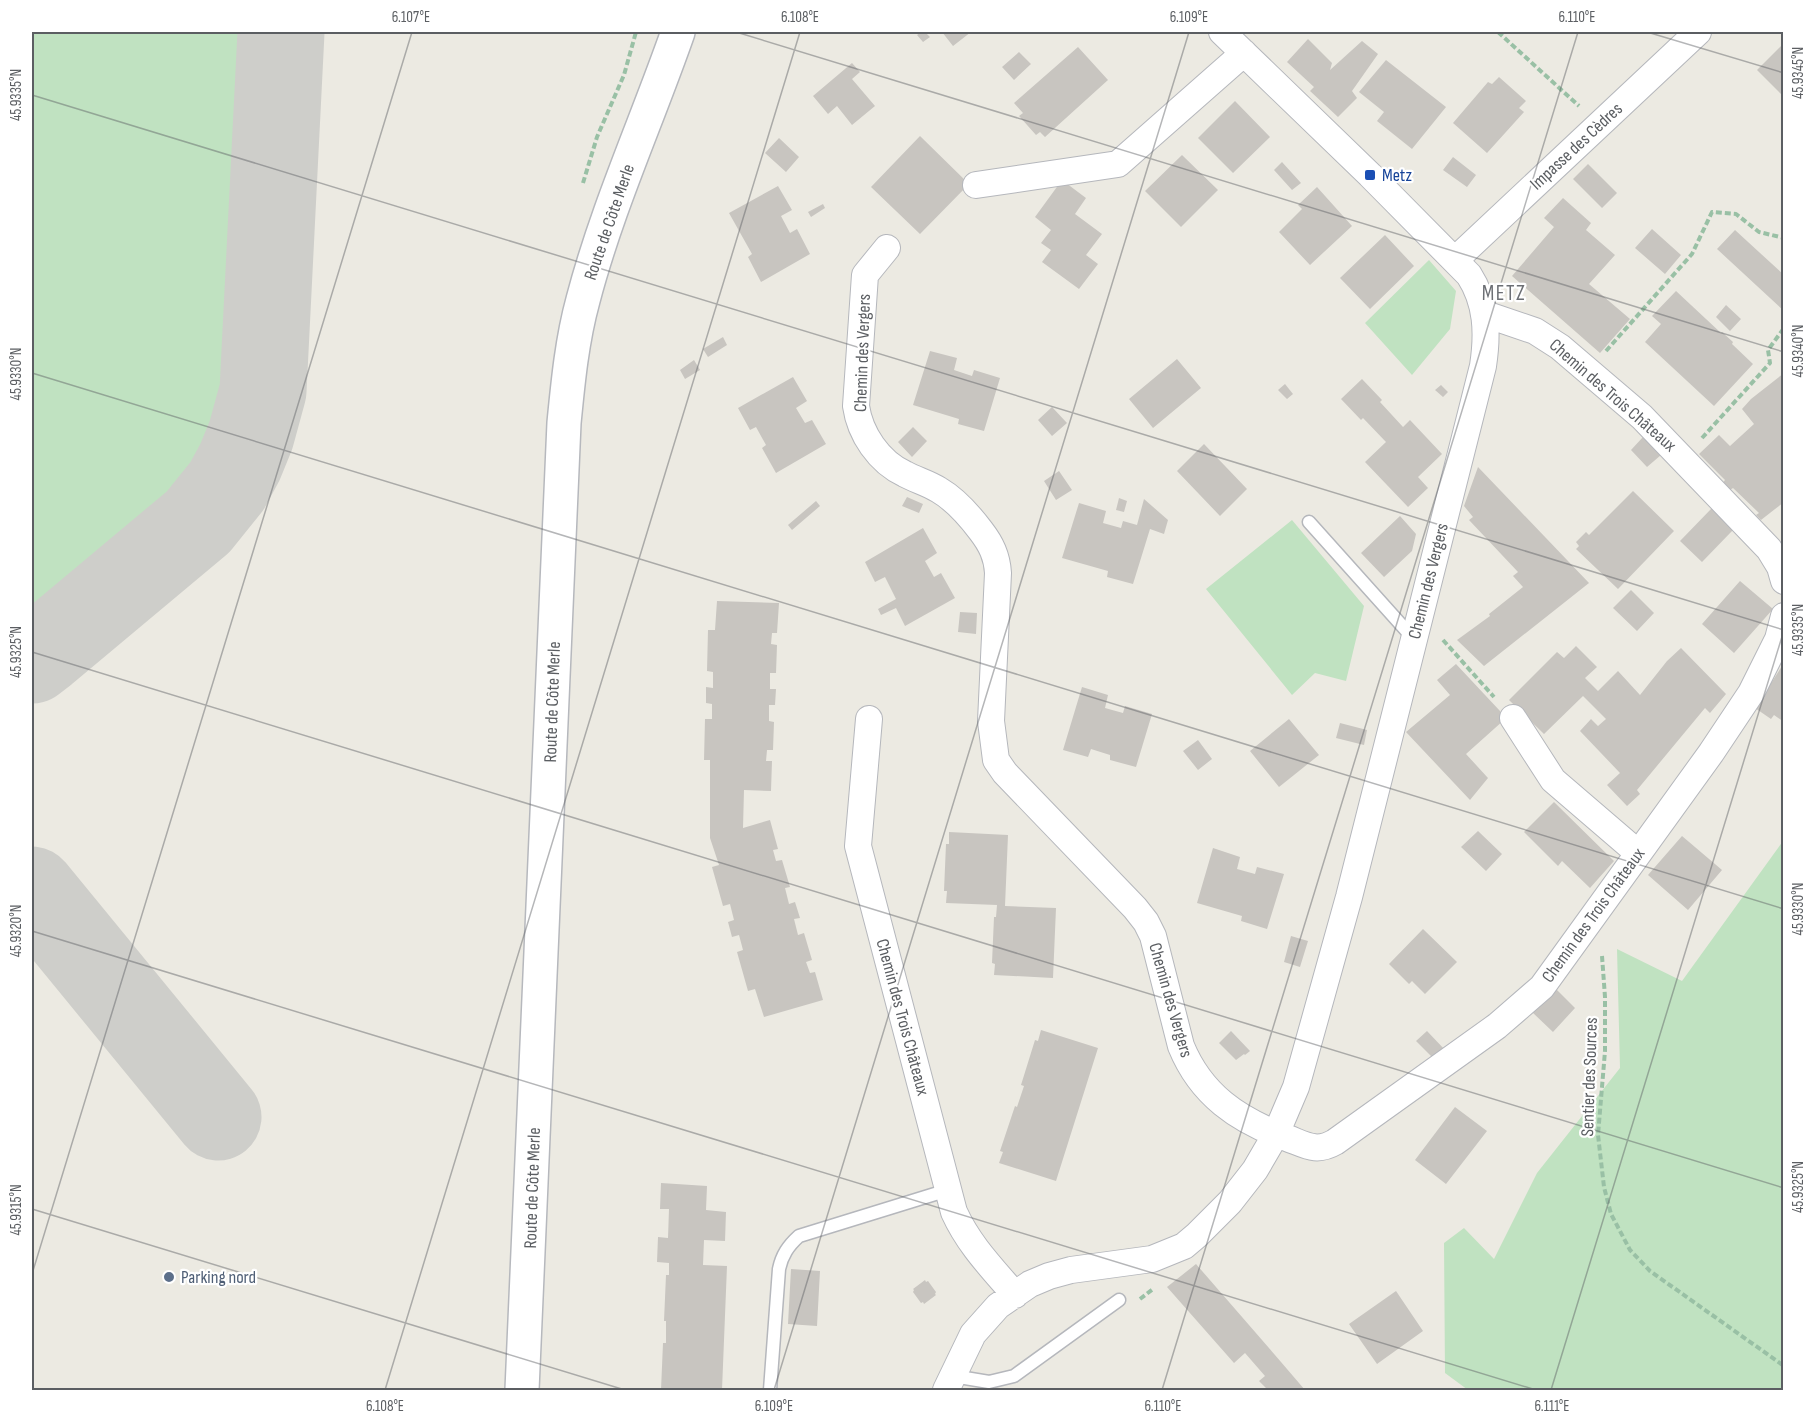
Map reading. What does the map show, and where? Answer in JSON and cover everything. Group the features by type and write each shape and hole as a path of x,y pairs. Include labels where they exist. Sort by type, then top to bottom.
{"main road":[{"name":"Route de Côte Merle","path":"522,1390 564,434 570,363 582,302 613,202 664,74 678,32"}],"street":[{"path":"1222,32 1469,275 1477,287 1485,314"},
{"name":"Impasse des Cèdres","path":"1455,260 1698,32"},
{"path":"976,185 1118,164 1244,53"},
{"name":"Chemin des Vergers","path":"887,248 865,275 857,415 875,450 883,459 903,473 938,490 961,506 988,540 995,553 998,573 991,721 996,760 1005,773 1146,922 1153,936 1181,1046 1196,1076 1222,1104 1240,1117 1276,1134 1296,1087 1346,908 1483,366 1485,314"},
{"name":"Chemin des Trois Châteaux","path":"1485,314 1522,325 1547,337 1642,417 1769,549 1782,570"},
{"name":"Chemin des Trois Châteaux","path":"1276,1134 1310,1147 1318,1149 1327,1147 1497,1026 1542,987 1752,693 1778,639 1784,616"},
{"path":"1513,718 1553,780 1638,853"},
{"name":"Chemin des Trois Châteaux","path":"869,719 858,846 954,1212 972,1245 1015,1295"},
{"path":"949,1383 965,1347 978,1326 998,1306 1030,1284 1071,1270 1152,1259 1184,1246 1230,1202 1255,1170 1276,1134"}],"lane":[{"path":"1309,522 1416,627"},
{"path":"770,1390 779,1269 792,1242 799,1236 948,1190"},
{"path":"949,1383 989,1382 1014,1376 1119,1300"}],"path":[{"path":"1498,32 1599,124"},
{"path":"1587,371 1692,254 1712,212 1736,214 1759,232 1784,238"},
{"path":"1683,458 1770,363 1768,350 1784,328"},
{"path":"1416,627 1513,718"},
{"name":"Sentier des Sources","path":"1587,926 1602,952 1605,1051 1598,1135 1604,1187 1611,1214 1630,1250 1650,1271 1784,1365"}],"green space":[{"path":"32,32 248,32 225,387 211,432 191,473 173,496 131,535 32,613"},
{"path":"1429,260 1456,291 1450,329 1412,375 1365,323"},
{"path":"1292,520 1364,606 1346,681 1315,673 1292,695 1206,589"},
{"path":"1783,841 1783,1390 1468,1390 1445,1373 1444,1243 1464,1228 1494,1259 1537,1173 1620,1068 1617,949 1682,981"}],"building":[{"path":"925,32 930,37 923,42 917,35"},
{"path":"942,32 971,32 953,46"},
{"path":"1308,39 1332,63 1330,70 1362,41 1378,54 1352,91 1357,98 1338,117 1310,91 1314,87 1287,62"},
{"path":"1784,43 1784,97 1757,70"},
{"path":"1078,47 1108,80 1045,137 1040,132 1036,135 1019,116 1023,113 1014,103"},
{"path":"1019,52 1031,64 1014,80 1002,67"},
{"path":"1386,60 1446,107 1412,149 1377,121 1384,112 1359,92"},
{"path":"852,63 860,72 852,79 875,106 852,125 837,106 828,114 813,96"},
{"path":"1499,77 1526,101 1519,108 1524,112 1487,153 1453,123 1488,82 1492,84"},
{"path":"1235,101 1270,137 1233,173 1198,138"},
{"path":"920,136 969,184 920,234 871,187"},
{"path":"779,138 799,157 786,172 765,153"},
{"path":"1182,155 1218,190 1181,227 1145,191"},
{"path":"1453,157 1476,175 1467,187 1443,170"},
{"path":"1282,162 1301,183 1292,190 1274,170"},
{"path":"1588,164 1617,193 1602,208 1573,179"},
{"path":"1062,180 1086,198 1075,214 1102,234 1086,255 1098,264 1079,289 1042,262 1051,250 1041,243 1051,230 1035,217"},
{"path":"778,186 792,210 781,216 790,233 797,229 810,254 761,282 748,257 752,254 729,213"},
{"path":"1317,187 1352,226 1310,265 1279,232 1302,209 1298,205"},
{"path":"1563,198 1591,223 1586,230 1615,255 1589,284 1630,319 1600,353 1512,276 1554,227 1544,218"},
{"path":"823,204 825,208 811,217 808,212"},
{"path":"1652,229 1681,255 1665,274 1635,248"},
{"path":"1735,230 1784,275 1784,311 1717,249"},
{"path":"1385,235 1414,266 1370,309 1340,278"},
{"path":"1676,291 1733,342 1732,344 1753,364 1714,406 1645,342 1661,324 1652,316"},
{"path":"1726,305 1741,319 1730,331 1716,317"},
{"path":"723,337 727,345 708,357 703,349"},
{"path":"930,351 957,358 954,370 972,376 974,370 1000,378 984,431 958,424 959,419 913,405"},
{"path":"1177,359 1201,388 1153,428 1129,399"},
{"path":"694,360 700,370 685,379 680,370"},
{"path":"1784,373 1784,502 1761,520 1756,515 1759,513 1733,488 1727,492 1721,485 1725,480 1699,454 1719,435 1730,446 1754,424 1742,409"},
{"path":"793,377 807,401 796,408 805,423 812,420 826,444 776,473 762,448 766,445 756,427 750,430 738,408"},
{"path":"1362,379 1403,427 1410,420 1442,454 1418,477 1428,488 1408,507 1365,462 1386,442 1341,399"},
{"path":"1285,384 1293,394 1287,399 1278,390"},
{"path":"1441,385 1448,392 1443,397 1435,390"},
{"path":"1052,407 1067,423 1052,436 1038,420"},
{"path":"913,427 927,441 912,457 898,442"},
{"path":"1643,437 1661,455 1647,467 1631,450"},
{"path":"1204,444 1247,489 1220,516 1177,471"},
{"path":"1478,467 1589,583 1484,666 1457,640 1490,616 1489,614 1523,587 1513,576 1518,572 1469,520 1473,517 1464,506"},
{"path":"1059,471 1072,490 1056,500 1044,481"},
{"path":"1633,491 1674,531 1618,589 1576,549 1579,546 1576,542 1586,532 1589,535"},
{"path":"907,497 923,504 919,513 902,506"},
{"path":"1119,498 1127,501 1124,512 1116,510"},
{"path":"1144,499 1168,520 1164,534 1150,529 1133,584 1107,577 1108,571 1062,558 1079,503 1106,511 1103,523 1121,528 1123,521 1137,525"},
{"path":"816,501 820,506 792,530 788,525"},
{"path":"1712,508 1733,530 1702,562 1680,541"},
{"path":"1400,516 1416,534 1412,551 1384,577 1361,553"},
{"path":"923,528 937,553 925,561 934,577 941,573 955,598 905,626 896,608 881,615 878,609 896,599 885,577 875,582 865,562"},
{"path":"1740,581 1773,609 1734,653 1702,624"},
{"path":"1631,590 1654,613 1637,631 1613,608"},
{"path":"717,601 779,603 777,633 772,633 771,644 777,645 776,673 770,673 770,689 776,689 775,705 769,705 769,721 774,722 773,750 767,750 766,761 772,761 771,791 744,790 743,828 770,820 778,849 773,850 776,861 782,860 790,887 785,888 789,904 795,902 800,918 794,919 798,935 804,933 812,960 806,962 810,973 815,972 823,1000 764,1017 755,989 748,991 737,952 743,950 739,935 732,937 728,922 734,920 730,904 723,906 712,867 719,865 710,838 710,760 704,760 705,719 712,719 712,704 706,703 706,687 713,688 713,672 707,671 708,630 715,630"},
{"path":"960,612 977,613 976,634 958,632"},
{"path":"1576,646 1597,667 1585,678 1598,691 1618,671 1640,695 1667,661 1681,648 1726,694 1710,713 1705,708 1637,790 1640,794 1627,806 1607,785 1620,773 1580,731 1591,719 1598,726 1606,719 1583,696 1544,734 1509,700 1557,652 1564,658"},
{"path":"1784,663 1784,722 1774,715 1771,719 1755,708"},
{"path":"1456,664 1500,711 1504,720 1466,754 1488,778 1470,800 1406,732 1450,695 1437,680"},
{"path":"1082,687 1108,695 1105,708 1123,713 1125,706 1152,714 1136,767 1110,760 1110,755 1091,749 1088,757 1063,750"},
{"path":"1289,719 1319,755 1279,787 1250,751"},
{"path":"1340,723 1367,730 1364,745 1336,738"},
{"path":"1198,740 1212,759 1198,770 1183,751"},
{"path":"1554,802 1614,861 1590,888 1562,861 1558,866 1524,832"},
{"path":"1478,831 1502,854 1486,871 1461,847"},
{"path":"949,832 1008,835 1005,906 1056,908 1053,978 994,975 995,964 992,963 994,917 996,917 997,905 946,903 947,891 944,891 946,844 949,844"},
{"path":"1682,836 1722,870 1688,910 1648,875"},
{"path":"1213,848 1240,857 1237,869 1255,874 1257,867 1284,874 1267,929 1241,921 1242,916 1197,903"},
{"path":"1423,929 1457,962 1425,994 1412,981 1409,984 1389,964"},
{"path":"1291,936 1308,941 1300,967 1284,962"},
{"path":"1555,988 1575,1008 1553,1032 1532,1012"},
{"path":"1041,1030 1098,1048 1056,1181 999,1163 1003,1152 1000,1151 1024,1086 1021,1085 1035,1040 1038,1041"},
{"path":"1231,1031 1250,1051 1236,1060 1219,1043"},
{"path":"1427,1031 1446,1051 1435,1060 1416,1041"},
{"path":"1455,1107 1487,1131 1446,1184 1415,1160"},
{"path":"661,1183 707,1186 706,1210 726,1212 725,1241 704,1240 703,1265 727,1266 722,1390 661,1390 663,1343 666,1343 666,1321 664,1321 666,1275 669,1275 669,1263 657,1262 658,1237 668,1238 669,1209 660,1209"},
{"path":"1196,1264 1305,1390 1268,1390 1259,1381 1265,1376 1245,1353 1234,1363 1167,1287"},
{"path":"791,1269 820,1271 817,1326 788,1324"},
{"path":"925,1280 928,1281 936,1295 924,1304 921,1303 913,1289"},
{"path":"1396,1291 1423,1331 1377,1364 1349,1324"}],"taxiway":[{"path":"32,660 198,522 227,486 251,435 263,391 281,32"},
{"path":"32,890 218,1117"}],"place":[{"name":"Metz","path":"1370,175"},
{"name":"Parking nord","path":"169,1277"}],"district":[{"name":"METZ","path":"1504,293"}]}
